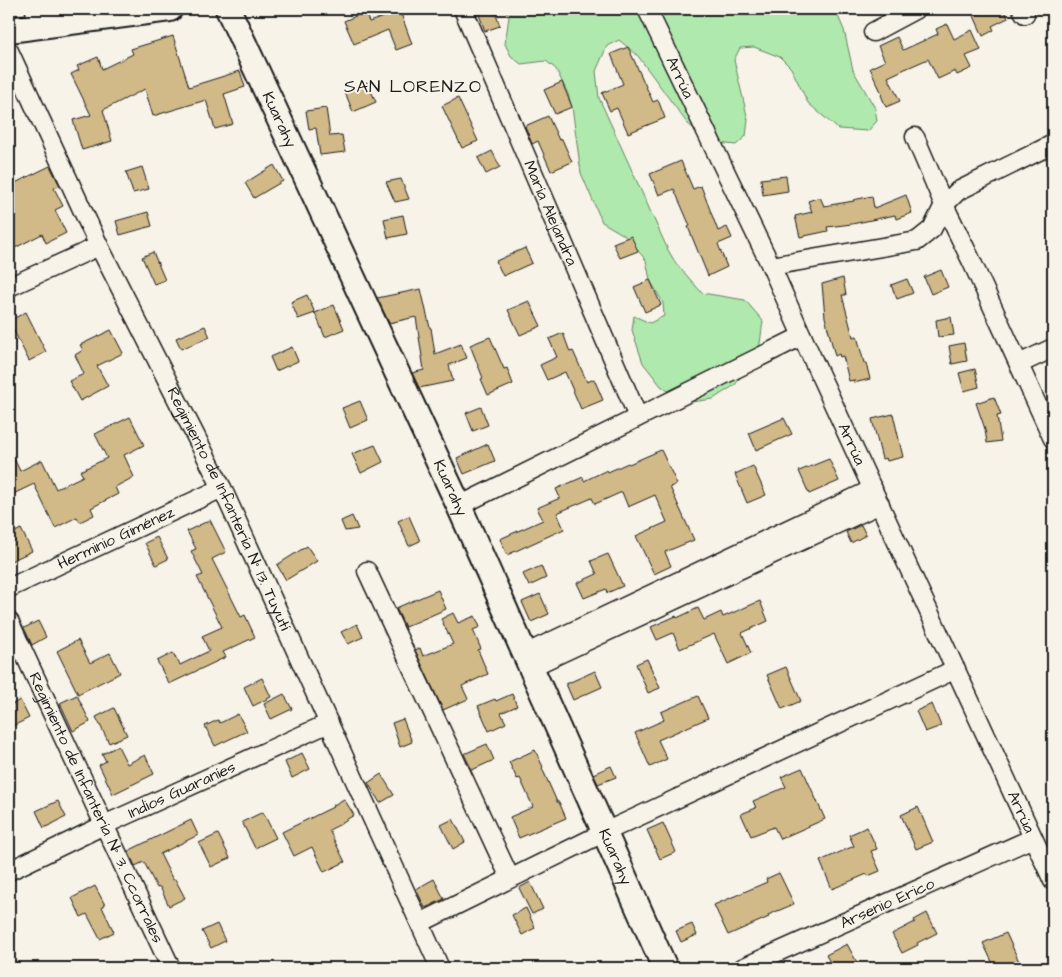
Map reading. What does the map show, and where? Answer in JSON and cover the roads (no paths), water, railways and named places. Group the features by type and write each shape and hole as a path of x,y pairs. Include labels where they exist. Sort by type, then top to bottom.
{"street":[{"path":"9,30 36,18 170,9"},
{"name":"Kuarahy","path":"228,9 459,506 665,968"},
{"name":"María Alejandra","path":"463,9 638,417"},
{"name":"Arrúa","path":"647,9 771,266 1053,881"},
{"path":"873,32 916,9"},
{"name":"Regimiento de Infantería N° 13. Tuyutí","path":"9,51 99,246 222,488 440,968"},
{"path":"915,137 944,205 1053,439"},
{"path":"771,266 917,241 932,229 944,205 958,191 1053,144"},
{"path":"9,287 99,246"},
{"path":"459,506 802,336"},
{"path":"1019,364 1053,348"},
{"name":"Herminio Giménez","path":"9,588 222,488"},
{"path":"528,660 877,496"},
{"path":"367,570 510,878"},
{"name":"Regimiento de Infantería N° 3. Ccorrales","path":"9,621 171,968"},
{"path":"420,922 605,832 956,669"},
{"name":"Indios Guaraníes","path":"9,871 104,825 329,722"},
{"name":"Arsenio Erico","path":"742,968 1033,838"}],"district":[{"name":"SAN LORENZO","path":"413,86"}]}
